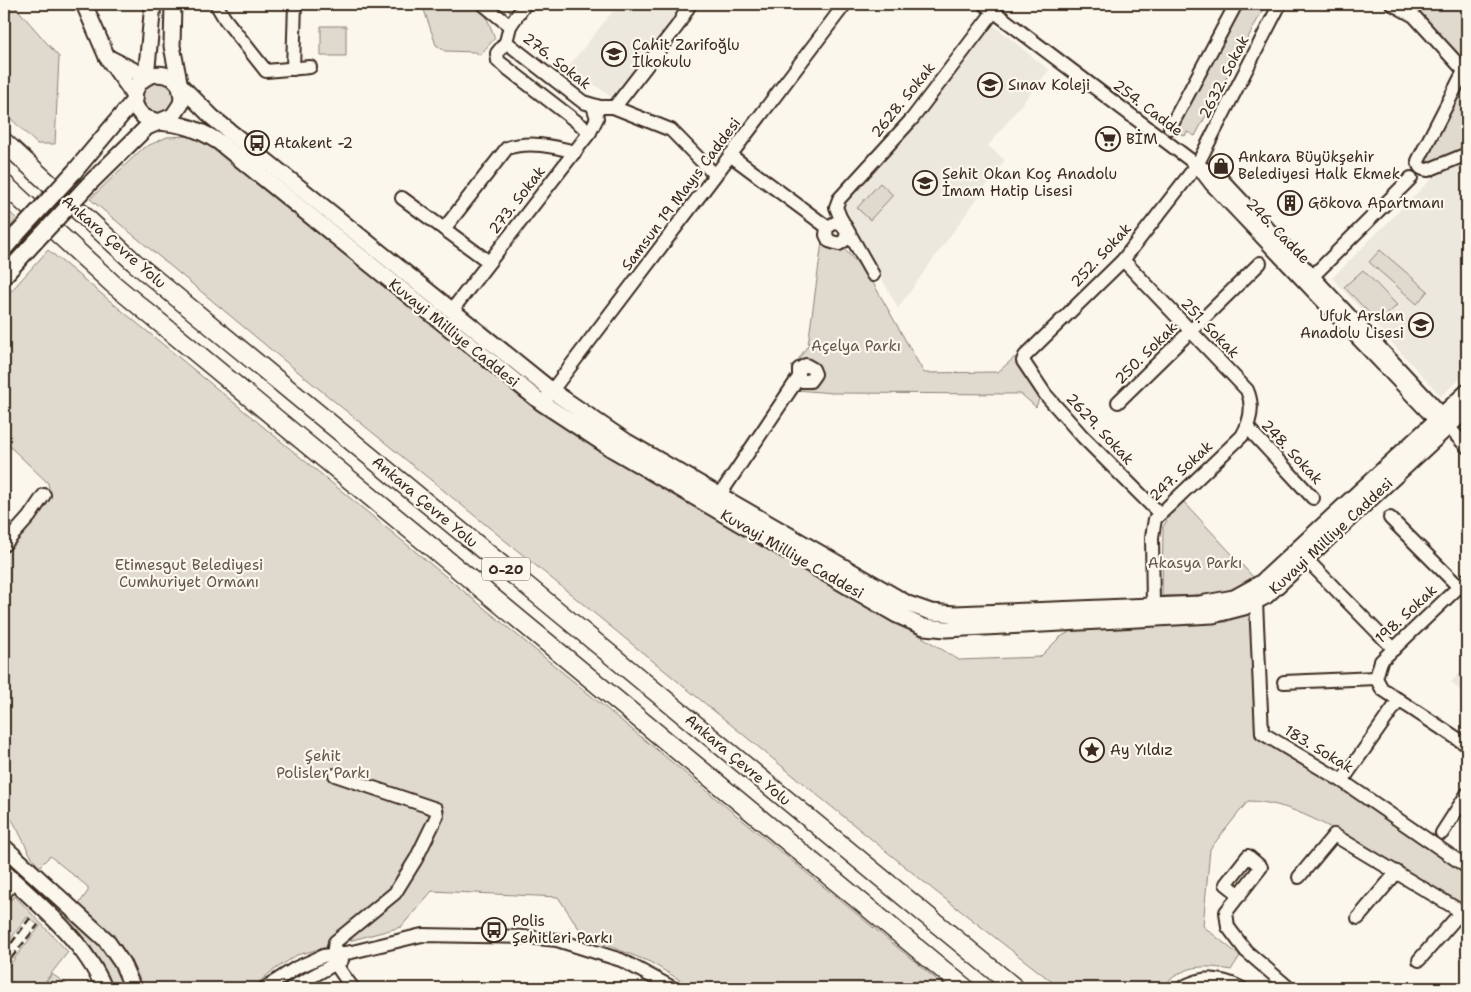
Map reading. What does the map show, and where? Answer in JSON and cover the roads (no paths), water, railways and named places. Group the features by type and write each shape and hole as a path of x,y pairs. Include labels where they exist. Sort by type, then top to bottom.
{"highway":[{"name":"Ankara Çevre Yolu","path":"4,142 134,262 1015,988"},
{"name":"Ankara Çevre Yolu","path":"4,184 120,290 965,988"}],"main road":[{"path":"84,4 107,58 128,86 140,112 145,118 159,121"},
{"path":"146,77 153,4"},
{"path":"4,276 88,185 140,133 159,121 173,116 181,104 181,90 178,84 172,46 173,4"},
{"path":"107,58 146,77"},
{"path":"4,249 74,172 134,99 137,86 146,77 152,74 167,75 178,84"},
{"name":"Kuvayi Milliye Caddesi","path":"178,84 213,118 552,391 626,442 833,562 923,610 955,614 1034,617 1213,615 1230,612 1256,602 1307,560 1446,424 1467,392"},
{"name":"Kuvayi Milliye Caddesi","path":"159,121 196,130 219,142 542,403 612,449 908,620 924,627 946,629 1034,617 1218,602 1234,598 1254,588 1446,424 1467,409"},
{"path":"4,847 106,940 122,963 133,988"},
{"path":"9,876 72,940 91,964 104,988"}],"street":[{"path":"216,4 225,19 266,71 310,67"},
{"path":"293,69 295,4"},
{"name":"276. Sokak","path":"483,4 510,26 506,42 497,53 498,60 590,132"},
{"path":"510,26 525,4"},
{"path":"612,107 617,104 678,25 690,4"},
{"name":"Samsun 19 Mayıs Caddesi","path":"542,403 845,4"},
{"path":"1170,128 1236,4"},
{"name":"2632. Sokak","path":"1197,165 1280,4"},
{"path":"1392,4 1414,16 1466,72 1418,161 1420,168 1428,170 1467,154"},
{"name":"254. Cadde","path":"989,7 1197,165"},
{"name":"2628. Sokak","path":"846,230 836,207 838,199 912,119 989,7"},
{"name":"276. Sokak","path":"506,42 582,102 593,106 612,107 671,130 715,175"},
{"name":"273. Sokak","path":"452,310 590,132 597,118 593,106"},
{"path":"444,229 507,148 514,145 552,145 575,152"},
{"path":"730,155 828,227"},
{"name":"252. Sokak","path":"1023,361 1123,260 1197,165"},
{"name":"246. Cadde","path":"1197,165 1219,176 1314,275 1446,424"},
{"name":"246. Cadde","path":"1197,165 1218,191 1446,424"},
{"path":"1314,275 1411,178"},
{"path":"402,198 489,262"},
{"path":"828,227 839,223 846,230 873,275"},
{"path":"828,227 827,238 835,244 845,240 846,230"},
{"name":"251. Sokak","path":"1123,260 1247,390 1251,410 1247,427"},
{"name":"250. Sokak","path":"1118,402 1260,263"},
{"name":"2629. Sokak","path":"1023,361 1045,394 1082,437 1159,513"},
{"path":"719,496 799,377"},
{"path":"1446,424 1467,447"},
{"name":"248. Sokak","path":"1247,427 1313,498"},
{"name":"247. Sokak","path":"1153,606 1153,525 1159,513 1232,445 1247,427"},
{"path":"4,545 30,517 44,495"},
{"path":"1390,518 1463,583"},
{"path":"1307,560 1394,649"},
{"name":"198. Sokak","path":"1376,678 1379,664 1463,583"},
{"name":"183. Sokak","path":"1256,602 1261,731 1267,737 1342,781 1467,867"},
{"path":"1284,682 1376,678 1380,688 1467,745"},
{"path":"1342,781 1399,700"},
{"path":"335,775 436,809 437,816 419,854 395,893 335,942 334,958 353,988"},
{"path":"1442,833 1467,794"},
{"path":"1299,877 1334,835 1464,913 1419,960"},
{"path":"1358,918 1397,872"},
{"path":"4,894 9,876"},
{"path":"1240,895 1226,912 1228,927 1246,951 1290,988"},
{"path":"265,988 296,968 422,935 527,937 557,940 621,960 655,984 673,988"},
{"path":"291,988 334,958"},
{"path":"1182,988 1192,982 1208,978 1225,980 1241,988"}],"railway":[{"path":"4,953 30,918"},
{"path":"4,967 38,925"}],"place":[{"name":"Cahit Zarifoğlu İlkokulu","path":"614,54"},
{"name":"Sınav Koleji","path":"990,85"},
{"name":"BİM","path":"1108,139"},
{"name":"Atakent -2","path":"257,143"},
{"name":"Ankara Büyükşehir Belediyesi Halk Ekmek","path":"1221,166"},
{"name":"Şehit Okan Koç Anadolu İmam Hatip Lisesi","path":"925,183"},
{"name":"Gökova Apartmanı","path":"1290,203"},
{"name":"Ufuk Arslan Anadolu Lisesi","path":"1421,325"},
{"name":"Ay Yıldız","path":"1092,750"},
{"name":"Polis Şehitleri Parkı","path":"494,930"}],"park label":[{"name":"Açelya Parkı","path":"856,346"},
{"name":"Akasya Parkı","path":"1195,563"},
{"name":"Etimesgut Belediyesi Cumhuriyet Ormanı","path":"189,574"},
{"name":"Şehit Polisler Parkı","path":"323,764"}]}
